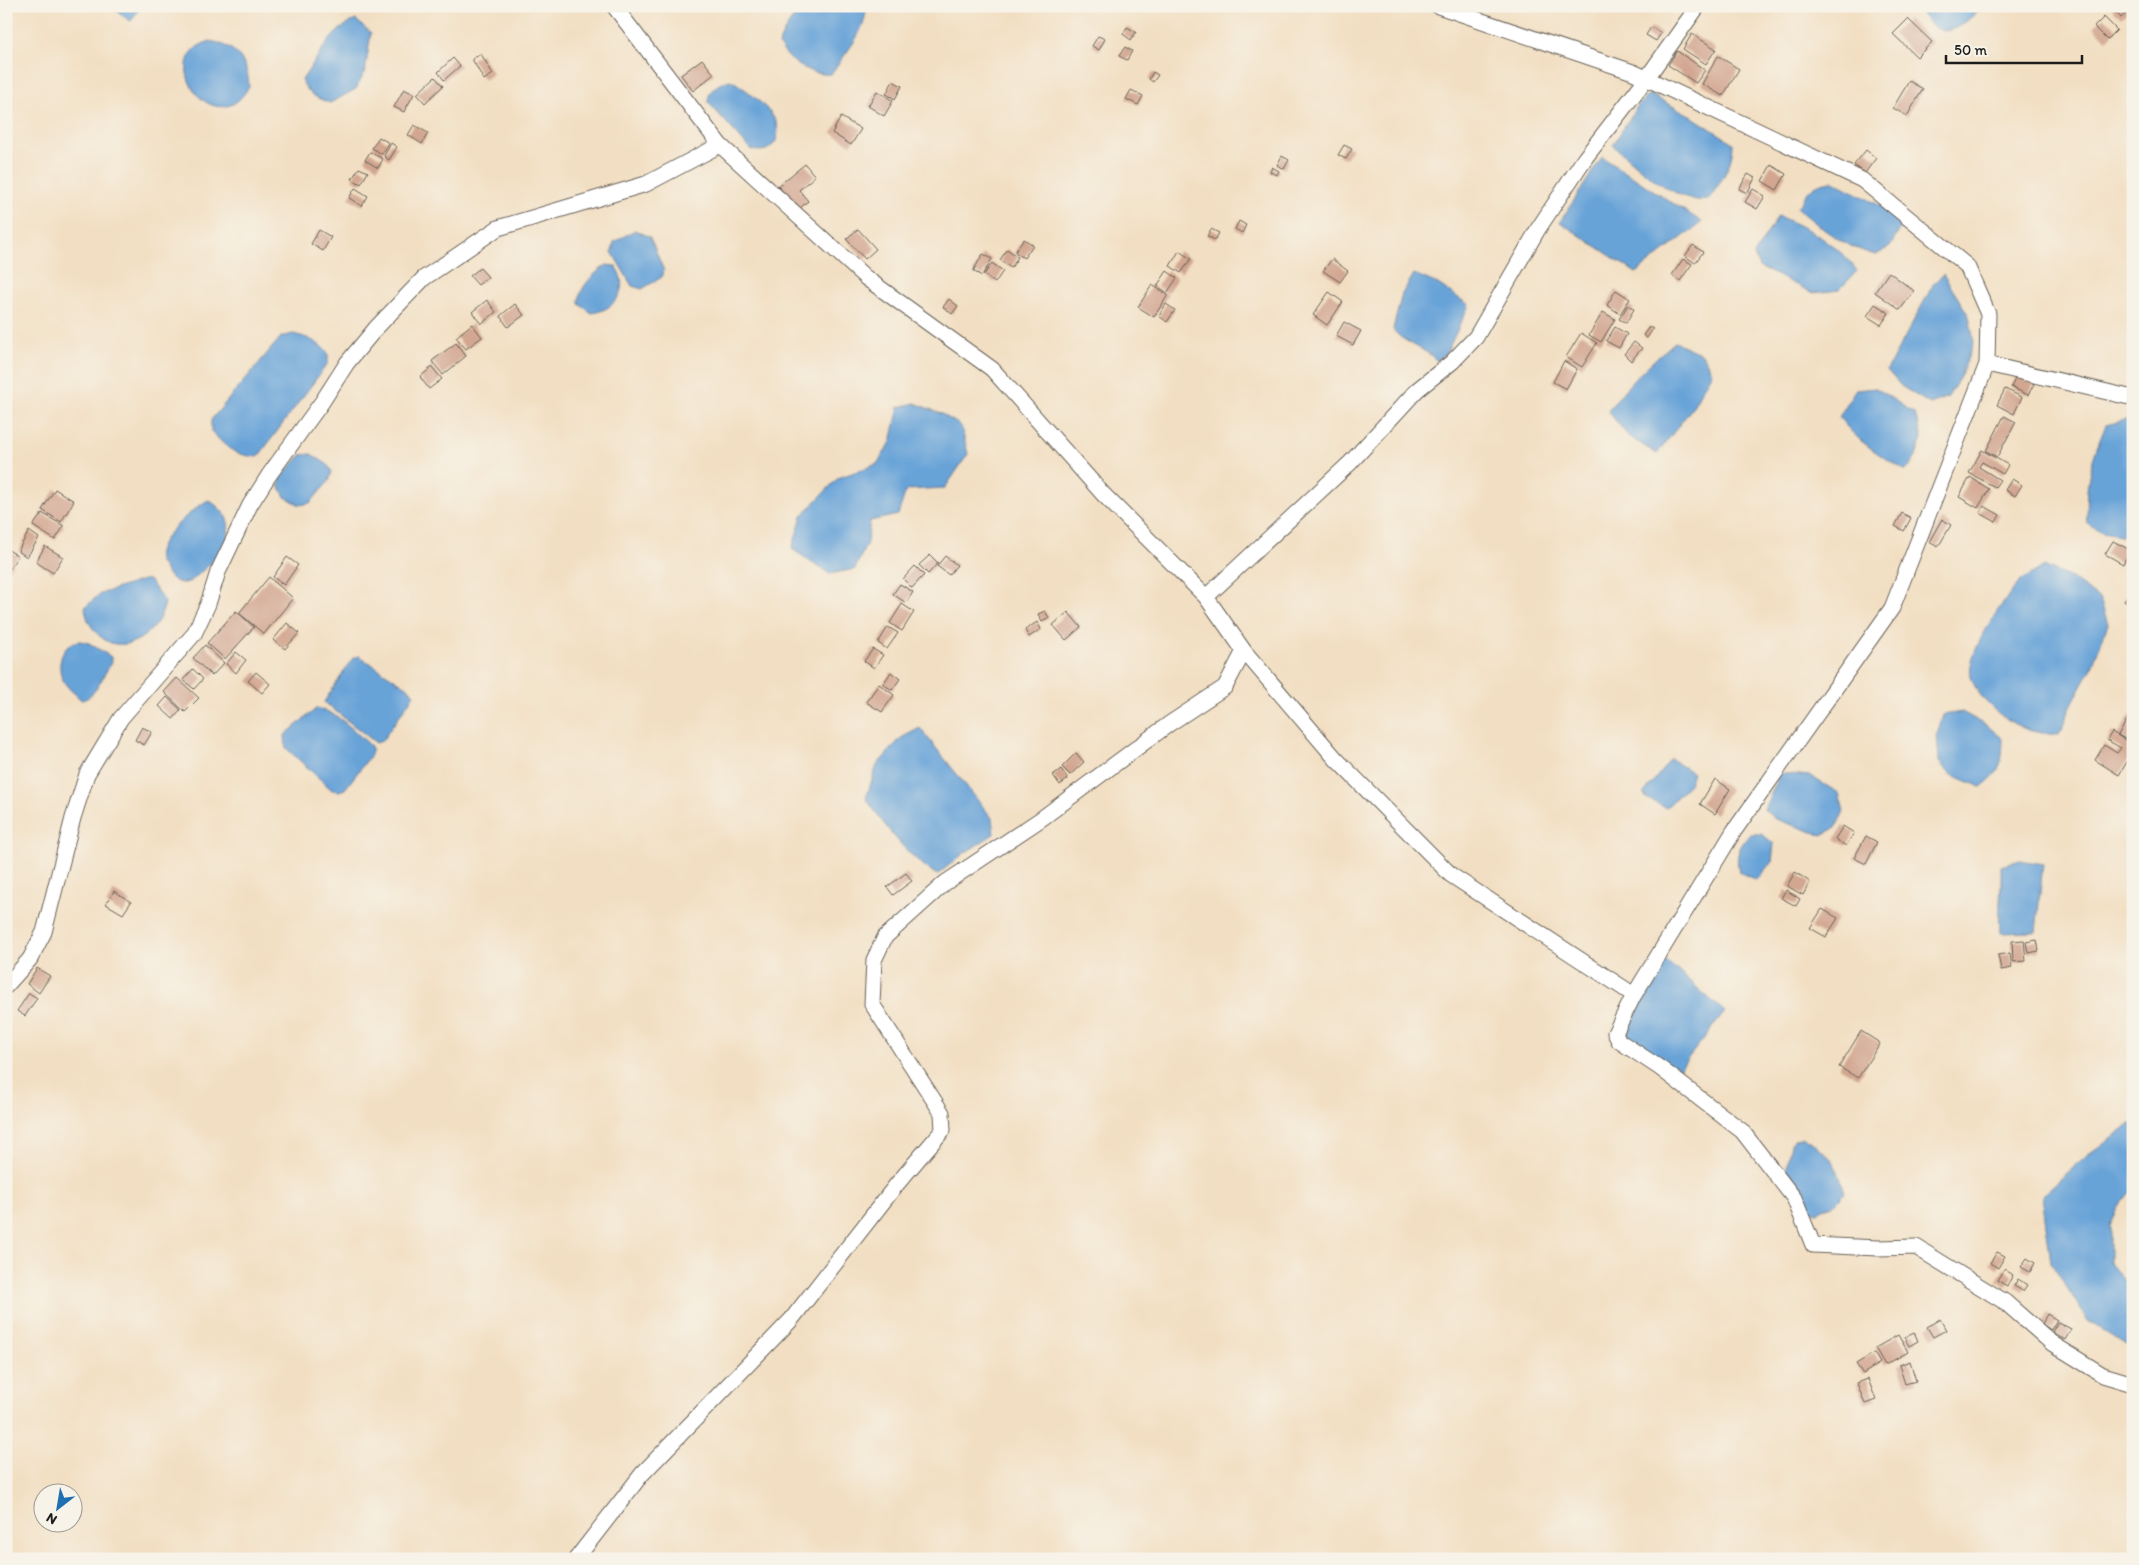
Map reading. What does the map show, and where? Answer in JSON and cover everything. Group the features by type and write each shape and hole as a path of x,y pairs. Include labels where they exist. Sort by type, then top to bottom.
{"street":[{"path":"614,6 720,145 866,278 992,369 1103,494 1206,597 1244,650 1336,759 1451,875 1634,995"},
{"path":"1438,6 1633,72 1862,180 1967,266 1988,314 1987,364 1892,608 1734,831 1634,995 1615,1033 1619,1041 1660,1068 1742,1131 1794,1198 1813,1245 1878,1248 1916,1247 2005,1302 2052,1344 2103,1375 2133,1384"},
{"path":"1206,597 1350,463 1417,390 1452,362 1476,336 1538,229 1585,158 1646,79 1698,6"},
{"path":"6,986 30,959 44,932 73,818 87,774 121,718 194,634 208,604 218,572 250,505 268,475 322,402 347,363 376,328 424,278 498,228 646,184 720,145"},
{"path":"1987,364 2133,398"},
{"path":"576,1559 642,1474 790,1320 897,1184 943,1130 942,1113 872,1004 874,960 885,937 945,883 1041,819 1169,724 1225,687 1244,650"}],"water":[{"path":"112,6 141,6 131,21"},
{"path":"801,6 866,6 863,24 859,33 831,74 816,73 794,62 779,44 783,33"},
{"path":"1914,6 1984,6 1967,21 1946,31 1933,26"},
{"path":"356,20 371,33 365,72 356,89 330,103 313,95 302,80 332,37 347,24"},
{"path":"210,41 227,46 234,51 246,69 249,87 239,100 233,104 219,107 209,104 200,97 188,78 187,67 189,57 197,47"},
{"path":"730,80 753,95 772,115 778,130 775,143 771,147 758,151 750,149 708,102 708,97 715,87"},
{"path":"1649,94 1688,114 1733,143 1729,166 1708,200 1696,200 1670,190 1644,172 1613,145 1636,108"},
{"path":"1602,157 1702,222 1636,273 1560,222"},
{"path":"1832,181 1891,211 1904,222 1890,247 1876,255 1853,247 1825,230 1797,208 1811,189 1825,182"},
{"path":"1778,216 1822,238 1841,252 1857,271 1839,290 1813,293 1759,267 1754,255"},
{"path":"635,230 650,237 664,271 662,277 642,289 632,286 612,252 614,242"},
{"path":"607,265 615,266 620,274 621,289 614,302 608,307 592,313 579,304 579,298 584,287 592,277"},
{"path":"1414,274 1438,284 1469,305 1447,352 1437,361 1426,352 1401,338 1393,329 1402,294"},
{"path":"1943,274 1969,316 1974,342 1961,375 1948,397 1930,404 1901,386 1887,370 1934,283"},
{"path":"293,334 308,338 320,346 328,353 328,363 258,457 231,450 211,431 211,420 281,337"},
{"path":"1675,342 1702,354 1712,372 1692,408 1657,454 1628,436 1608,411 1639,374"},
{"path":"1876,388 1915,414 1922,438 1916,457 1906,471 1861,441 1839,417 1855,390"},
{"path":"915,403 942,414 961,426 968,454 945,488 906,490 898,515 870,521 867,543 855,569 830,574 792,549 802,516 838,478 877,464 891,442 899,407"},
{"path":"2133,418 2133,537 2102,532 2087,523 2086,509 2090,473 2096,450 2106,425"},
{"path":"311,454 327,464 332,472 329,481 310,503 300,505 285,497 279,485 282,476 301,455"},
{"path":"208,500 219,508 226,517 228,534 225,543 215,559 194,579 186,583 177,582 170,577 160,563 159,552 162,544 184,518"},
{"path":"2044,566 2073,579 2100,599 2108,624 2091,669 2073,702 2059,735 2032,731 2004,718 1980,695 1971,677 1971,667 1979,642 2003,602 2018,584"},
{"path":"143,580 149,580 165,602 162,614 147,633 138,640 127,644 116,644 105,640 91,626 85,607 100,594"},
{"path":"80,641 89,643 111,657 111,663 99,685 91,695 81,700 66,685 60,670 61,657 64,651 68,646"},
{"path":"359,656 410,689 414,695 382,741 376,743 324,702 353,658"},
{"path":"317,708 325,710 340,719 371,746 371,755 345,789 339,791 332,790 286,748 285,735"},
{"path":"1962,712 1989,727 2003,739 1999,767 1993,777 1981,787 1950,774 1939,762 1937,734 1943,715"},
{"path":"920,728 992,818 994,834 963,854 937,875 916,859 898,841 866,798 877,765 901,738"},
{"path":"1671,759 1693,773 1689,784 1666,808 1646,798 1644,793"},
{"path":"1780,773 1810,776 1839,793 1844,811 1836,828 1822,835 1775,819 1764,810"},
{"path":"1750,834 1762,834 1774,844 1772,862 1756,880 1739,872 1737,860 1743,843"},
{"path":"2020,860 2043,864 2036,932 2000,933 2001,866"},
{"path":"1665,960 1725,1012 1677,1072 1618,1034"},
{"path":"2133,1123 2133,1190 2122,1201 2110,1225 2110,1263 2133,1292 2133,1348 2088,1321 2051,1262 2042,1195 2088,1155"},
{"path":"1802,1137 1812,1142 1831,1159 1845,1193 1834,1204 1817,1212 1805,1209 1788,1177 1787,1162 1792,1141"}],"building":[{"path":"1727,6 1738,6 1734,11"},
{"path":"2110,6 2133,6 2133,7 2121,18"},
{"path":"2104,17 2117,30 2107,40 2094,27"},
{"path":"1908,19 1932,42 1917,57 1893,34"},
{"path":"1127,27 1136,32 1131,40 1123,34"},
{"path":"1651,27 1661,33 1656,41 1646,35"},
{"path":"1692,34 1716,49 1706,64 1683,49"},
{"path":"1098,36 1105,39 1099,50 1092,46"},
{"path":"1125,47 1132,51 1127,60 1119,56"},
{"path":"1677,51 1705,70 1696,83 1668,65"},
{"path":"481,54 493,74 484,80 472,59"},
{"path":"1718,56 1739,69 1723,96 1702,84"},
{"path":"453,58 460,66 444,80 438,72"},
{"path":"702,59 714,74 693,91 681,75"},
{"path":"1153,72 1158,75 1153,82 1149,79"},
{"path":"435,77 443,86 425,103 417,94"},
{"path":"893,81 902,86 895,99 886,94"},
{"path":"1909,81 1923,89 1907,116 1893,108"},
{"path":"404,89 414,94 404,112 394,107"},
{"path":"1131,90 1143,96 1138,105 1126,99"},
{"path":"877,91 893,101 884,116 868,106"},
{"path":"841,117 861,129 851,145 832,133"},
{"path":"414,125 428,133 422,144 408,135"},
{"path":"379,137 389,143 382,154 372,148"},
{"path":"391,143 397,147 389,160 384,156"},
{"path":"1344,145 1352,149 1346,159 1338,155"},
{"path":"1866,150 1876,158 1865,173 1854,165"},
{"path":"370,152 383,159 378,168 365,160"},
{"path":"1282,156 1289,160 1284,169 1277,165"},
{"path":"805,164 815,176 799,190 808,201 798,210 778,186"},
{"path":"1771,165 1786,174 1777,190 1762,181"},
{"path":"1272,167 1279,171 1277,175 1270,172"},
{"path":"359,168 368,172 361,184 352,179"},
{"path":"1748,174 1755,178 1747,193 1739,189"},
{"path":"355,188 368,196 362,206 349,198"},
{"path":"1753,189 1765,196 1757,209 1745,202"},
{"path":"1239,221 1246,225 1242,233 1235,229"},
{"path":"858,229 876,249 865,259 846,239"},
{"path":"1211,229 1219,233 1215,240 1207,236"},
{"path":"319,230 331,237 323,251 311,244"},
{"path":"1024,239 1033,245 1024,258 1015,252"},
{"path":"1693,245 1703,252 1695,263 1685,256"},
{"path":"1007,249 1018,257 1011,268 1000,260"},
{"path":"1179,251 1191,259 1181,273 1170,266"},
{"path":"983,254 992,259 982,276 973,271"},
{"path":"1332,259 1348,271 1340,282 1323,271"},
{"path":"1683,259 1692,264 1680,281 1672,275"},
{"path":"992,263 1003,271 995,283 984,275"},
{"path":"480,268 488,277 478,285 470,276"},
{"path":"1167,271 1177,278 1167,293 1157,286"},
{"path":"1889,272 1914,291 1900,310 1875,292"},
{"path":"1152,285 1168,295 1154,317 1138,307"},
{"path":"1616,290 1630,299 1620,314 1607,305"},
{"path":"1329,292 1343,302 1327,325 1313,315"},
{"path":"949,299 958,306 952,314 943,307"},
{"path":"487,300 496,312 481,324 472,312"},
{"path":"515,304 524,315 508,327 500,316"},
{"path":"1166,304 1175,310 1167,322 1159,316"},
{"path":"1875,304 1889,313 1881,325 1867,316"},
{"path":"1628,305 1634,309 1626,323 1619,319"},
{"path":"1603,312 1615,319 1601,342 1589,335"},
{"path":"1344,322 1361,331 1353,345 1336,336"},
{"path":"472,324 482,337 466,349 456,337"},
{"path":"1615,327 1627,334 1619,348 1606,341"},
{"path":"1649,327 1653,329 1647,338 1643,335"},
{"path":"1581,333 1597,343 1582,367 1566,357"},
{"path":"1634,342 1642,348 1631,361 1624,354"},
{"path":"456,343 466,356 443,375 432,361"},
{"path":"1564,361 1577,369 1566,389 1553,382"},
{"path":"432,367 442,379 429,389 420,377"},
{"path":"2017,375 2034,384 2028,395 2011,387"},
{"path":"2005,389 2022,397 2014,414 1997,405"},
{"path":"2004,416 2016,422 1997,457 1986,451"},
{"path":"1982,450 2008,465 2003,474 1982,462 1979,467 2000,480 1995,487 1969,473"},
{"path":"1970,477 1989,489 1978,508 1959,497"},
{"path":"2012,479 2022,485 2015,496 2005,490"},
{"path":"55,489 74,501 61,522 42,510"},
{"path":"1984,506 2000,515 1996,522 1980,513"},
{"path":"42,513 64,526 55,540 33,526"},
{"path":"1902,513 1911,518 1904,531 1895,526"},
{"path":"1942,519 1951,525 1938,547 1929,542"},
{"path":"29,531 39,538 27,557 18,551"},
{"path":"2113,541 2130,550 2123,564 2105,554"},
{"path":"45,546 63,557 53,573 36,562"},
{"path":"6,550 18,556 6,575"},
{"path":"930,555 938,563 928,574 919,565"},
{"path":"945,556 957,565 949,575 937,566"},
{"path":"287,557 298,565 284,585 273,577"},
{"path":"915,566 924,575 912,588 903,579"},
{"path":"269,577 293,598 264,634 239,613"},
{"path":"900,584 913,592 906,603 893,594"},
{"path":"2133,586 2133,607 2124,601"},
{"path":"902,604 914,612 902,631 890,623"},
{"path":"236,611 254,627 225,659 207,643"},
{"path":"1045,611 1049,618 1042,622 1038,614"},
{"path":"1068,612 1081,627 1066,640 1053,625"},
{"path":"1037,622 1041,629 1029,637 1025,630"},
{"path":"287,623 299,633 285,649 273,640"},
{"path":"888,627 898,633 887,649 878,643"},
{"path":"205,645 224,663 212,676 193,658"},
{"path":"873,649 883,655 874,668 864,661"},
{"path":"236,652 246,660 236,673 226,664"},
{"path":"193,669 203,679 194,689 183,680"},
{"path":"256,672 270,684 262,693 248,681"},
{"path":"891,672 900,679 892,690 883,684"},
{"path":"177,678 199,698 185,712 164,692"},
{"path":"879,684 894,695 882,712 866,702"},
{"path":"167,697 181,710 173,719 159,706"},
{"path":"2131,713 2133,714 2133,738 2131,742 2118,735"},
{"path":"142,727 152,732 144,745 135,740"},
{"path":"2112,732 2133,745 2133,752 2119,775 2095,760 2104,745 2117,753 2121,748 2107,740"},
{"path":"1076,753 1084,762 1070,775 1062,767"},
{"path":"1061,769 1068,779 1060,785 1053,775"},
{"path":"1715,779 1730,789 1715,814 1700,804"},
{"path":"1843,826 1854,833 1846,846 1835,839"},
{"path":"1866,836 1877,842 1866,864 1854,858"},
{"path":"1795,872 1810,882 1803,895 1787,886"},
{"path":"906,873 912,881 893,895 887,887"},
{"path":"1786,890 1800,899 1796,906 1781,898"},
{"path":"114,891 131,902 123,914 106,904"},
{"path":"1822,909 1838,918 1826,937 1810,928"},
{"path":"2024,940 2026,961 2013,962 2012,941"},
{"path":"2037,940 2039,951 2028,953 2026,942"},
{"path":"2010,953 2012,968 2001,970 1998,955"},
{"path":"37,968 50,976 39,993 27,984"},
{"path":"29,993 37,998 25,1016 17,1011"},
{"path":"1861,1031 1880,1043 1858,1078 1839,1067"},
{"path":"1997,1252 2005,1256 1998,1268 1990,1263"},
{"path":"2027,1258 2035,1263 2030,1272 2021,1267"},
{"path":"2004,1269 2013,1275 2007,1286 1997,1280"},
{"path":"2018,1279 2027,1285 2023,1291 2014,1286"},
{"path":"2047,1314 2057,1320 2051,1330 2042,1324"},
{"path":"1940,1319 1946,1330 1933,1337 1927,1327"},
{"path":"2058,1322 2071,1329 2065,1340 2052,1332"},
{"path":"1914,1332 1918,1341 1909,1346 1904,1337"},
{"path":"1898,1335 1908,1352 1885,1365 1875,1348"},
{"path":"1874,1353 1880,1363 1863,1374 1856,1364"},
{"path":"1910,1361 1916,1381 1905,1384 1899,1365"},
{"path":"1868,1379 1876,1400 1865,1404 1857,1383"}]}
